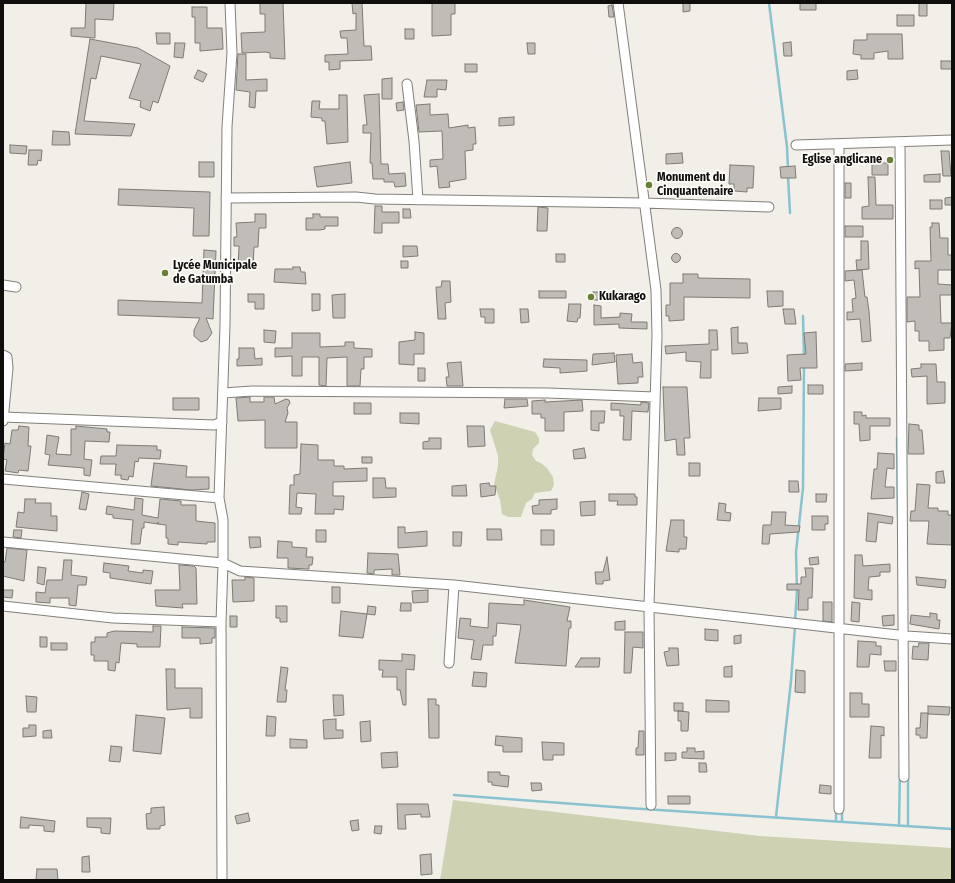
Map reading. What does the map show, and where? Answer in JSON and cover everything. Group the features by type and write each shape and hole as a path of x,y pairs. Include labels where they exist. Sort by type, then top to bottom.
{"street":[{"path":"222,880 221,622 224,563 223,520 220,498 227,127 232,53 230,3"},
{"path":"618,3 643,202 656,290 657,336 650,606 651,805"},
{"path":"407,84 414,141 418,200"},
{"path":"796,145 900,143 952,140"},
{"path":"900,143 904,777"},
{"path":"839,144 839,809"},
{"path":"226,198 356,197 418,200 643,202 770,206"},
{"path":"3,285 16,287"},
{"path":"3,355 7,357 8,368 3,421"},
{"path":"223,392 548,393 655,397"},
{"path":"3,417 214,425 222,422"},
{"path":"3,479 220,498"},
{"path":"3,542 224,563 240,571 454,585 952,639"},
{"path":"449,663 454,585"},
{"path":"3,606 113,618 221,622"}],"green space":[{"path":"495,421 535,432 539,438 539,443 533,449 532,455 536,461 547,468 553,477 554,485 551,491 535,493 532,499 526,503 521,517 508,517 502,514 500,500 494,484 498,466 498,456 490,430"},
{"path":"453,800 760,836 952,848 952,880 440,880"}],"building":[{"path":"86,3 114,3 113,20 95,19 95,38 71,36 71,28 85,28"},
{"path":"260,3 283,3 285,59 270,58 270,53 266,52 242,53 241,33 265,32 265,14 260,14"},
{"path":"352,3 362,3 364,46 371,46 372,60 340,61 340,69 329,70 329,62 325,62 325,55 348,54 347,38 341,38 340,31 356,30 356,13 353,14"},
{"path":"432,3 455,3 455,14 451,14 451,35 432,36"},
{"path":"683,3 690,3 690,11 683,12"},
{"path":"800,3 816,3 816,10 800,10"},
{"path":"919,3 927,3 927,16 919,16"},
{"path":"612,5 614,17 609,17 608,6"},
{"path":"192,7 207,7 207,28 222,28 223,49 200,51 200,43 195,43 195,17 192,17"},
{"path":"897,15 914,15 914,26 897,26"},
{"path":"405,29 414,29 414,39 405,39"},
{"path":"156,33 170,33 170,44 157,44"},
{"path":"867,34 902,34 903,59 888,59 888,51 874,53 874,59 861,59 861,55 853,54 854,40 867,40"},
{"path":"90,39 138,48 170,66 158,103 153,101 150,111 140,107 141,101 129,98 141,64 101,56 96,79 91,78 84,121 135,124 131,136 75,134"},
{"path":"791,42 792,56 784,56 783,43"},
{"path":"175,43 185,43 183,58 174,57"},
{"path":"527,43 535,43 535,54 528,54"},
{"path":"238,54 246,54 246,80 267,79 267,91 256,91 255,108 249,107 250,92 236,90"},
{"path":"941,61 952,61 952,69 941,69"},
{"path":"465,64 477,64 477,72 465,72"},
{"path":"198,70 207,74 203,82 194,78"},
{"path":"857,70 858,79 847,80 847,71"},
{"path":"392,78 392,99 382,99 382,79"},
{"path":"427,80 447,80 446,90 437,89 437,97 424,97"},
{"path":"379,94 381,164 388,164 389,174 405,173 406,186 395,187 394,182 384,182 384,179 373,179 372,163 370,163 371,133 363,133 363,125 367,125 364,95"},
{"path":"339,95 347,95 348,142 327,144 325,121 322,121 322,118 311,117 312,101 320,101 319,109 339,109"},
{"path":"403,102 404,110 397,111 396,103"},
{"path":"430,104 430,115 448,114 449,128 468,125 468,128 475,127 476,144 473,144 473,150 465,151 466,179 449,182 450,187 439,188 437,166 430,167 430,160 443,159 442,131 419,132 416,105"},
{"path":"514,117 514,125 499,126 499,118"},
{"path":"53,131 69,132 70,145 52,145"},
{"path":"10,145 27,146 26,154 10,153"},
{"path":"29,150 42,150 41,161 38,160 37,165 28,165"},
{"path":"941,151 949,151 951,176 943,176"},
{"path":"682,153 683,163 666,164 666,154"},
{"path":"199,162 214,162 214,177 199,177"},
{"path":"350,162 352,183 317,187 314,167"},
{"path":"872,163 888,163 888,175 872,175"},
{"path":"730,165 754,166 753,188 747,188 747,192 734,191 734,184 729,184"},
{"path":"795,166 796,178 781,178 780,167"},
{"path":"940,174 940,182 924,182 924,175"},
{"path":"868,177 875,177 876,205 893,205 893,219 862,219 862,207 869,206"},
{"path":"845,183 851,183 851,198 845,198"},
{"path":"119,189 210,192 209,236 193,236 194,208 118,205"},
{"path":"952,197 952,205 945,205 945,198"},
{"path":"930,200 942,200 942,209 930,209"},
{"path":"375,206 382,206 382,212 399,212 399,223 382,223 382,233 374,233"},
{"path":"538,207 548,208 547,231 537,231"},
{"path":"403,209 410,209 411,218 403,218"},
{"path":"255,214 266,214 266,228 259,228 258,247 254,247 253,268 238,268 239,246 234,246 234,237 237,237 236,223 255,222"},
{"path":"313,214 320,214 320,217 338,217 338,226 325,226 325,229 320,230 306,230 306,218 313,218"},
{"path":"932,223 939,223 940,238 948,238 948,255 952,255 952,270 938,270 938,284 952,285 952,295 940,295 941,323 952,323 950,338 944,338 944,350 929,351 929,341 919,341 919,331 915,331 915,321 907,322 907,297 920,297 919,268 915,269 915,261 931,261 930,227 932,227"},
{"path":"845,226 863,226 863,237 845,237"},
{"path":"675,228 679,228 681,229 681,237 675,238 672,235 672,231"},
{"path":"861,241 868,241 869,269 857,270 856,260 861,260"},
{"path":"403,246 417,246 418,256 403,257"},
{"path":"204,250 216,251 213,319 206,318 212,333 207,340 201,342 194,336 194,330 200,318 118,315 118,300 202,303"},
{"path":"676,253 681,258 676,263 671,258"},
{"path":"556,254 565,254 565,262 556,262"},
{"path":"401,261 408,261 408,268 401,268"},
{"path":"293,267 300,267 301,272 305,272 306,284 274,282 275,269 293,269"},
{"path":"862,270 865,297 867,297 869,311 871,341 862,342 860,319 847,320 847,312 853,312 852,299 856,298 854,280 845,281 845,271"},
{"path":"683,274 698,274 698,278 750,279 750,298 684,297 684,320 669,321 669,316 666,316 666,305 670,305 670,283 683,283"},
{"path":"442,281 450,281 451,302 445,303 446,319 438,319 436,287 441,287"},
{"path":"539,291 566,291 566,298 539,298"},
{"path":"767,291 783,291 783,306 768,307"},
{"path":"593,292 625,292 625,300 594,300"},
{"path":"248,294 264,294 264,309 255,309 255,302 248,302"},
{"path":"312,294 320,294 320,310 312,311"},
{"path":"345,294 345,318 333,318 332,295"},
{"path":"569,304 581,304 580,318 578,318 577,322 567,321"},
{"path":"594,305 601,306 601,318 620,317 620,313 632,314 631,322 647,322 647,329 619,328 619,324 594,325"},
{"path":"480,309 494,309 494,323 485,323 485,317 481,317"},
{"path":"520,309 528,309 529,322 521,323"},
{"path":"783,309 794,309 796,324 785,324"},
{"path":"738,327 738,343 747,343 748,353 732,354 731,328"},
{"path":"264,330 276,331 275,343 264,342"},
{"path":"709,330 717,330 718,350 711,350 711,378 700,378 701,362 686,361 686,352 666,354 665,346 709,344"},
{"path":"415,332 424,333 424,354 414,354 414,365 399,364 399,342 415,340"},
{"path":"816,332 817,368 800,368 801,380 788,381 787,355 806,354 804,333"},
{"path":"292,333 320,333 320,347 345,346 345,342 354,342 354,348 372,349 372,357 364,357 364,369 361,369 360,386 347,386 347,357 327,358 326,386 319,385 319,357 302,357 302,376 292,376 292,356 275,357 275,348 292,348"},
{"path":"239,348 254,348 255,359 262,358 262,365 237,366 237,359 239,359"},
{"path":"614,353 615,362 592,365 593,354"},
{"path":"632,354 633,363 642,362 643,377 638,377 638,383 618,384 616,355"},
{"path":"544,359 587,360 587,371 560,373 560,368 543,367"},
{"path":"461,362 463,386 447,386 446,377 449,377 447,363"},
{"path":"862,363 862,370 845,371 845,364"},
{"path":"921,364 936,364 937,382 945,382 945,403 927,404 927,376 912,377 911,369 921,368"},
{"path":"418,368 425,368 425,381 418,381"},
{"path":"808,385 823,385 823,394 808,394"},
{"path":"792,386 792,393 778,394 778,387"},
{"path":"663,387 687,387 690,438 684,438 685,455 677,455 676,439 665,441"},
{"path":"250,397 250,402 264,402 264,397 274,397 275,404 286,399 289,400 290,403 287,408 288,413 285,422 297,422 297,448 265,448 265,420 238,421 236,398"},
{"path":"173,398 199,398 199,410 173,410"},
{"path":"759,398 781,398 781,409 758,411"},
{"path":"505,399 527,399 528,406 504,408"},
{"path":"545,400 545,402 582,400 583,411 564,412 564,431 545,431 545,418 541,418 541,414 532,414 532,401"},
{"path":"641,402 649,403 648,412 632,411 631,440 623,440 624,416 620,416 620,410 611,410 611,403 641,405"},
{"path":"354,403 371,403 371,414 354,414"},
{"path":"591,411 605,411 604,423 599,423 599,431 591,430"},
{"path":"854,412 862,412 862,416 866,415 866,418 890,418 890,426 870,426 870,440 860,441 859,424 854,424"},
{"path":"400,413 419,413 419,424 400,423"},
{"path":"909,424 919,425 919,430 922,430 924,454 908,454"},
{"path":"19,426 29,427 28,446 31,446 28,471 19,470 18,473 5,471 7,460 3,459 5,443 10,444 12,430 18,430"},
{"path":"76,426 107,429 107,432 110,432 109,442 85,441 84,459 92,460 90,476 84,475 84,468 48,465 50,455 45,454 47,435 59,437 56,454 71,455 71,429 76,429"},
{"path":"467,426 484,426 485,446 468,447"},
{"path":"429,438 441,438 441,449 423,449 423,442 429,441"},
{"path":"301,444 318,445 318,460 334,460 334,466 344,466 344,469 367,468 367,481 333,482 333,496 344,496 343,510 334,509 334,514 315,514 316,494 297,493 296,507 302,508 301,514 289,514 290,485 294,485 294,475 300,474"},
{"path":"117,445 157,446 157,450 161,450 160,459 139,458 138,462 135,461 133,477 129,476 128,480 121,479 121,475 115,475 116,464 100,464 101,456 116,456"},
{"path":"584,448 586,458 574,459 573,450"},
{"path":"878,453 894,454 894,469 887,468 885,487 894,487 894,498 871,499 874,469 877,469"},
{"path":"362,457 372,457 372,463 362,463"},
{"path":"154,463 187,466 186,477 209,477 209,489 191,490 151,486"},
{"path":"689,463 700,463 700,476 689,476"},
{"path":"943,471 945,483 936,483 936,472"},
{"path":"373,478 385,478 386,488 396,488 396,497 373,498"},
{"path":"789,481 798,481 799,492 789,492"},
{"path":"489,483 490,486 496,486 495,495 481,497 480,484"},
{"path":"917,484 930,485 928,508 938,508 938,511 948,511 948,515 952,515 952,545 927,544 929,521 910,521 911,511 915,511"},
{"path":"466,485 467,496 452,496 452,486"},
{"path":"82,492 89,494 86,510 79,509"},
{"path":"609,494 635,494 635,497 637,497 637,505 617,505 618,501 609,501"},
{"path":"816,494 827,494 826,502 816,502"},
{"path":"135,498 143,499 142,515 158,518 160,499 181,501 181,505 196,505 196,521 215,523 215,542 207,542 207,544 178,542 178,545 168,544 168,538 166,538 166,525 144,522 140,544 131,544 133,520 113,518 113,515 106,514 107,506 134,510"},
{"path":"25,499 36,499 35,503 51,503 51,516 57,516 57,531 16,527 18,512 24,513"},
{"path":"557,499 557,509 551,510 551,514 533,514 532,506 539,505 539,500"},
{"path":"595,501 595,515 581,516 580,502"},
{"path":"719,503 726,504 725,512 731,513 730,521 717,520"},
{"path":"772,512 786,512 785,525 800,526 799,532 770,534 769,544 762,544 763,525 771,525"},
{"path":"868,513 893,517 892,524 878,522 876,542 866,541"},
{"path":"812,516 828,516 828,524 825,524 825,530 812,530"},
{"path":"671,520 684,520 684,537 687,537 686,549 679,549 679,552 666,551"},
{"path":"398,527 405,527 405,533 427,531 427,546 398,548"},
{"path":"487,529 501,529 502,540 487,540"},
{"path":"14,530 22,530 21,538 13,537"},
{"path":"316,530 326,530 326,542 316,542"},
{"path":"541,530 554,530 554,545 541,545"},
{"path":"453,532 462,532 461,546 453,546"},
{"path":"249,537 260,537 261,547 250,548"},
{"path":"278,541 292,542 292,547 307,548 306,557 313,557 312,565 309,565 309,569 288,568 288,558 277,558"},
{"path":"7,548 27,550 24,581 3,576 3,562 5,562"},
{"path":"368,553 398,554 400,575 392,575 392,569 374,570 374,574 367,573"},
{"path":"855,555 862,555 863,566 890,564 890,572 880,572 880,576 869,577 868,590 872,590 872,600 854,598"},
{"path":"607,557 610,580 603,581 603,584 596,584 595,572 603,572"},
{"path":"818,557 819,564 810,565 809,558"},
{"path":"64,560 72,560 71,575 87,577 86,585 78,585 76,606 69,605 69,598 50,598 50,603 36,602 36,592 45,593 47,580 62,580"},
{"path":"104,563 129,566 128,571 143,573 143,570 153,571 151,584 110,578 110,573 103,572"},
{"path":"179,565 194,566 196,568 197,604 182,604 183,608 156,606 155,590 180,590"},
{"path":"38,567 46,568 44,585 37,583"},
{"path":"805,568 813,568 812,598 808,598 808,610 798,610 799,590 787,590 787,584 801,584 801,577 806,577"},
{"path":"245,577 254,578 254,601 233,602 232,580 245,580"},
{"path":"916,577 946,580 945,588 917,585"},
{"path":"332,587 340,587 340,603 332,603"},
{"path":"3,590 13,590 12,598 3,597"},
{"path":"428,590 428,602 413,603 412,591"},
{"path":"524,600 570,607 567,621 571,621 571,628 569,628 566,666 515,663 521,625 497,623 496,636 493,636 493,645 483,645 481,660 471,659 474,640 458,638 460,618 471,619 470,626 488,628 489,603 524,605"},
{"path":"823,602 832,602 832,622 823,621"},
{"path":"852,602 860,603 859,622 851,621"},
{"path":"401,603 411,603 411,611 400,611"},
{"path":"276,606 287,606 287,622 280,622 280,618 276,618"},
{"path":"368,606 376,607 375,615 367,614"},
{"path":"341,611 367,614 363,638 339,636"},
{"path":"930,613 937,614 937,620 940,620 939,629 910,624 911,615 930,617"},
{"path":"894,615 894,625 883,626 882,616"},
{"path":"230,616 237,616 237,627 230,627"},
{"path":"625,621 625,630 615,630 615,622"},
{"path":"153,626 161,626 160,647 137,647 137,644 121,643 119,663 116,662 115,671 108,670 108,661 94,661 94,655 91,655 91,642 95,642 95,637 107,637 107,633 114,631 153,632"},
{"path":"182,627 215,628 215,638 212,638 212,643 200,644 200,638 182,638"},
{"path":"705,629 718,630 718,641 705,640"},
{"path":"625,632 643,632 643,648 633,647 631,673 624,673"},
{"path":"741,635 741,643 734,644 734,636"},
{"path":"40,637 47,637 47,647 40,647"},
{"path":"858,641 876,642 876,646 881,646 881,655 870,654 869,667 857,667"},
{"path":"51,643 67,643 67,650 51,650"},
{"path":"919,643 929,643 928,660 912,659 913,646 918,647"},
{"path":"669,648 678,648 679,665 667,666 664,652 669,651"},
{"path":"402,654 415,655 414,670 406,669 406,705 403,705 400,690 397,690 397,677 382,677 383,670 379,670 379,660 402,661"},
{"path":"581,658 600,658 599,667 575,667"},
{"path":"884,661 896,661 896,671 885,671"},
{"path":"732,666 732,677 724,677 724,667"},
{"path":"281,667 288,668 285,690 287,690 286,702 277,702"},
{"path":"166,669 175,669 175,688 202,688 202,718 190,718 190,708 167,710"},
{"path":"796,670 805,671 805,693 795,692"},
{"path":"474,672 487,673 486,687 472,686"},
{"path":"850,693 862,693 862,704 869,704 869,717 850,717"},
{"path":"333,695 343,695 344,715 334,716"},
{"path":"26,696 37,697 36,712 27,712"},
{"path":"428,699 436,699 436,705 439,705 439,738 429,738"},
{"path":"706,700 729,701 729,712 706,712"},
{"path":"674,703 683,703 683,711 674,711"},
{"path":"928,706 950,707 949,715 928,714"},
{"path":"678,711 689,712 688,731 681,731 681,721 678,721"},
{"path":"921,713 928,713 927,738 920,738 920,735 916,735 916,728 920,728"},
{"path":"136,715 165,718 161,754 133,751"},
{"path":"267,716 276,717 275,736 266,736"},
{"path":"336,719 336,730 343,730 343,738 324,739 323,720"},
{"path":"370,721 371,741 361,742 360,722"},
{"path":"29,725 36,725 36,736 23,737 23,728 29,728"},
{"path":"871,726 884,727 884,736 881,735 881,758 869,758"},
{"path":"51,730 52,738 43,738 43,731"},
{"path":"639,731 644,731 644,755 636,755"},
{"path":"496,736 522,738 522,752 503,752 503,746 495,745"},
{"path":"290,739 307,740 307,748 290,748"},
{"path":"542,742 564,743 564,755 553,755 553,760 543,760"},
{"path":"111,746 122,747 120,762 109,761"},
{"path":"687,748 695,748 695,752 704,751 704,759 682,758 682,752 687,752"},
{"path":"397,752 398,767 382,768 381,753"},
{"path":"665,753 676,753 676,760 665,761"},
{"path":"699,763 706,763 707,772 699,772"},
{"path":"488,772 500,772 500,775 509,776 508,787 492,785 492,782 488,782"},
{"path":"531,783 541,783 542,790 532,791"},
{"path":"820,785 831,786 831,794 819,793"},
{"path":"668,796 690,796 690,804 668,804"},
{"path":"397,804 428,804 430,817 421,817 421,814 405,815 406,829 398,829"},
{"path":"164,807 165,825 160,826 160,829 147,829 146,814 151,813 151,808"},
{"path":"248,813 250,821 237,824 235,816"},
{"path":"21,817 55,821 54,832 44,831 44,826 29,825 29,828 20,828"},
{"path":"87,818 111,818 110,834 101,833 101,828 87,827"},
{"path":"358,820 359,830 352,831 350,821"},
{"path":"375,826 382,826 381,834 374,833"},
{"path":"431,854 432,874 421,875 420,855"},
{"path":"89,856 90,872 82,872 82,857"},
{"path":"37,869 57,869 58,880 36,880"}],"waterway":[{"path":"769,3 787,147 788,169"},
{"path":"788,176 790,213"},
{"path":"803,316 804,357"},
{"path":"795,621 797,591 796,552 803,488 804,366"},
{"path":"897,438 898,517"},
{"path":"776,817 791,681 795,626"},
{"path":"899,825 900,770"},
{"path":"908,778 908,826"},
{"path":"454,795 952,829"},
{"path":"842,809 842,822"},
{"path":"836,810 836,821"}],"place":[{"name":"Eglise anglicane","path":"890,160"},
{"name":"Monument du Cinquantenaire","path":"649,185"},
{"name":"Lycée Municipale de Gatumba","path":"165,273"},
{"name":"Kukarago","path":"591,297"}]}
